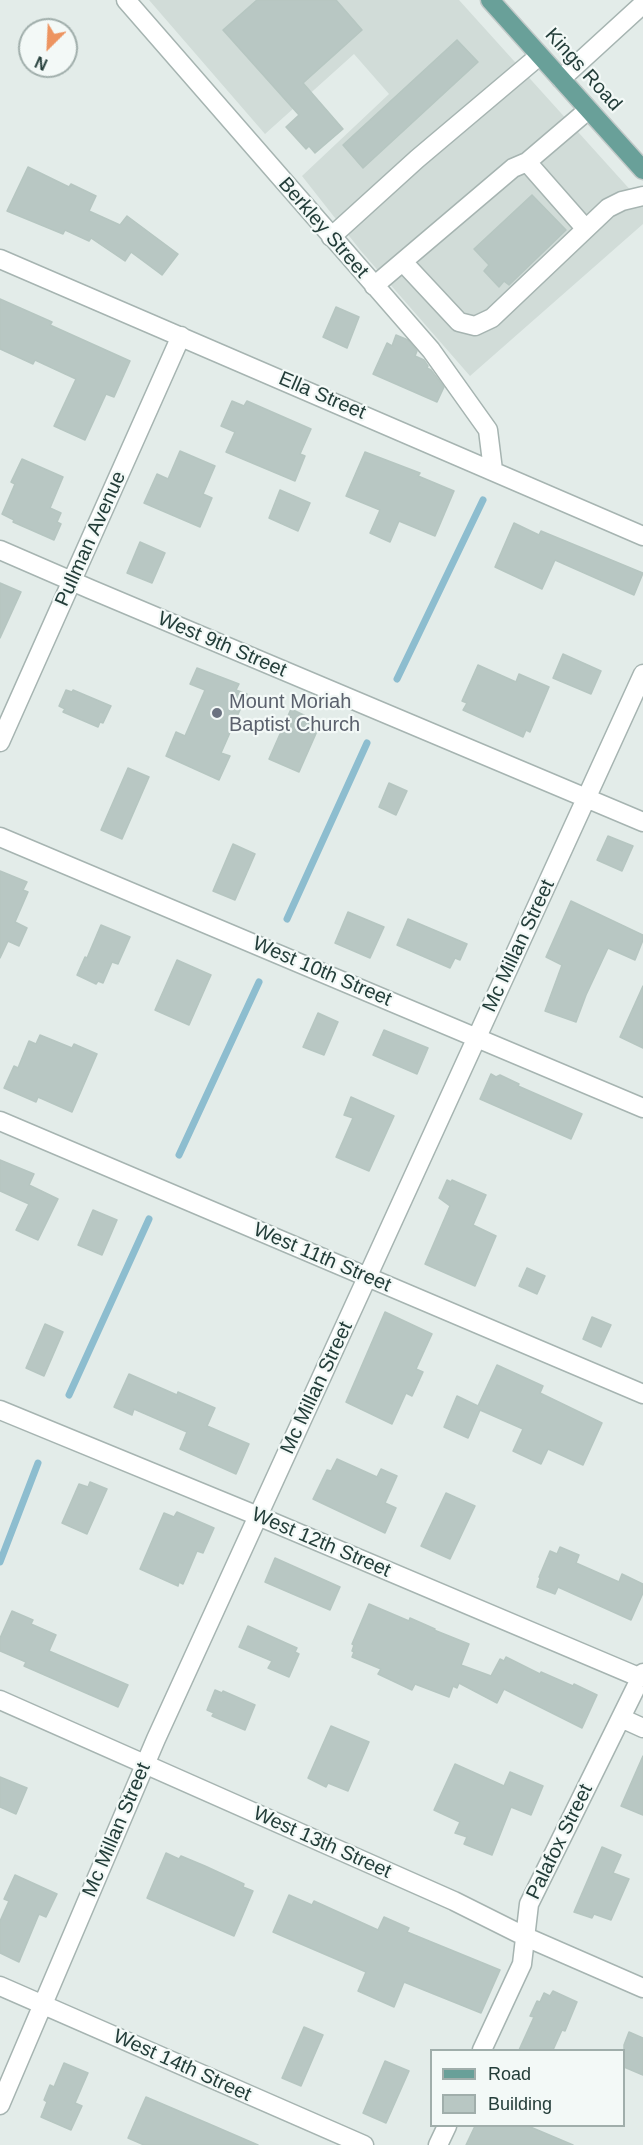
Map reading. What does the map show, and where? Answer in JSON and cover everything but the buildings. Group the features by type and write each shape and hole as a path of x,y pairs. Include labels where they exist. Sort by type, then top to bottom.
{"main road":[{"name":"Kings Road","path":"490,0 643,170"}],"street":[{"name":"Berkley Street","path":"126,0 330,237 431,350 488,430 493,470"},
{"path":"561,79 643,4"},
{"path":"330,237 417,159 539,56"},
{"path":"374,286 513,168 527,162 588,110"},
{"path":"527,162 585,228"},
{"path":"403,262 459,322 475,326 492,318 608,208 622,201 643,196"},
{"name":"Ella Street","path":"0,259 643,536"},
{"name":"Pullman Avenue","path":"0,742 181,336"},
{"name":"West 9th Street","path":"0,550 643,822"},
{"name":"Mc Millan Street","path":"0,2105 145,1764 643,674"},
{"name":"West 10th Street","path":"0,837 643,1108"},
{"name":"West 11th Street","path":"0,1121 643,1394"},
{"name":"West 12th Street","path":"0,1410 642,1675"},
{"name":"Palafox Street","path":"482,2049 522,1964 529,1904 642,1675"},
{"name":"West 13th Street","path":"0,1700 454,1901 643,1988"},
{"path":"621,1718 643,1728"},
{"name":"West 14th Street","path":"0,1986 364,2145"},
{"path":"438,2145 447,2127"}],"shaded area":[{"path":"149,0 459,0 643,204 643,224 470,376 361,251 302,176 389,94 354,54 265,134"}],"waterway":[{"path":"397,679 483,500"},
{"path":"287,919 367,743"},
{"path":"179,1155 259,982"},
{"path":"69,1395 149,1219"},
{"path":"0,1562 38,1463"}],"place":[{"name":"Mount Moriah Baptist Church","path":"217,713"}]}
